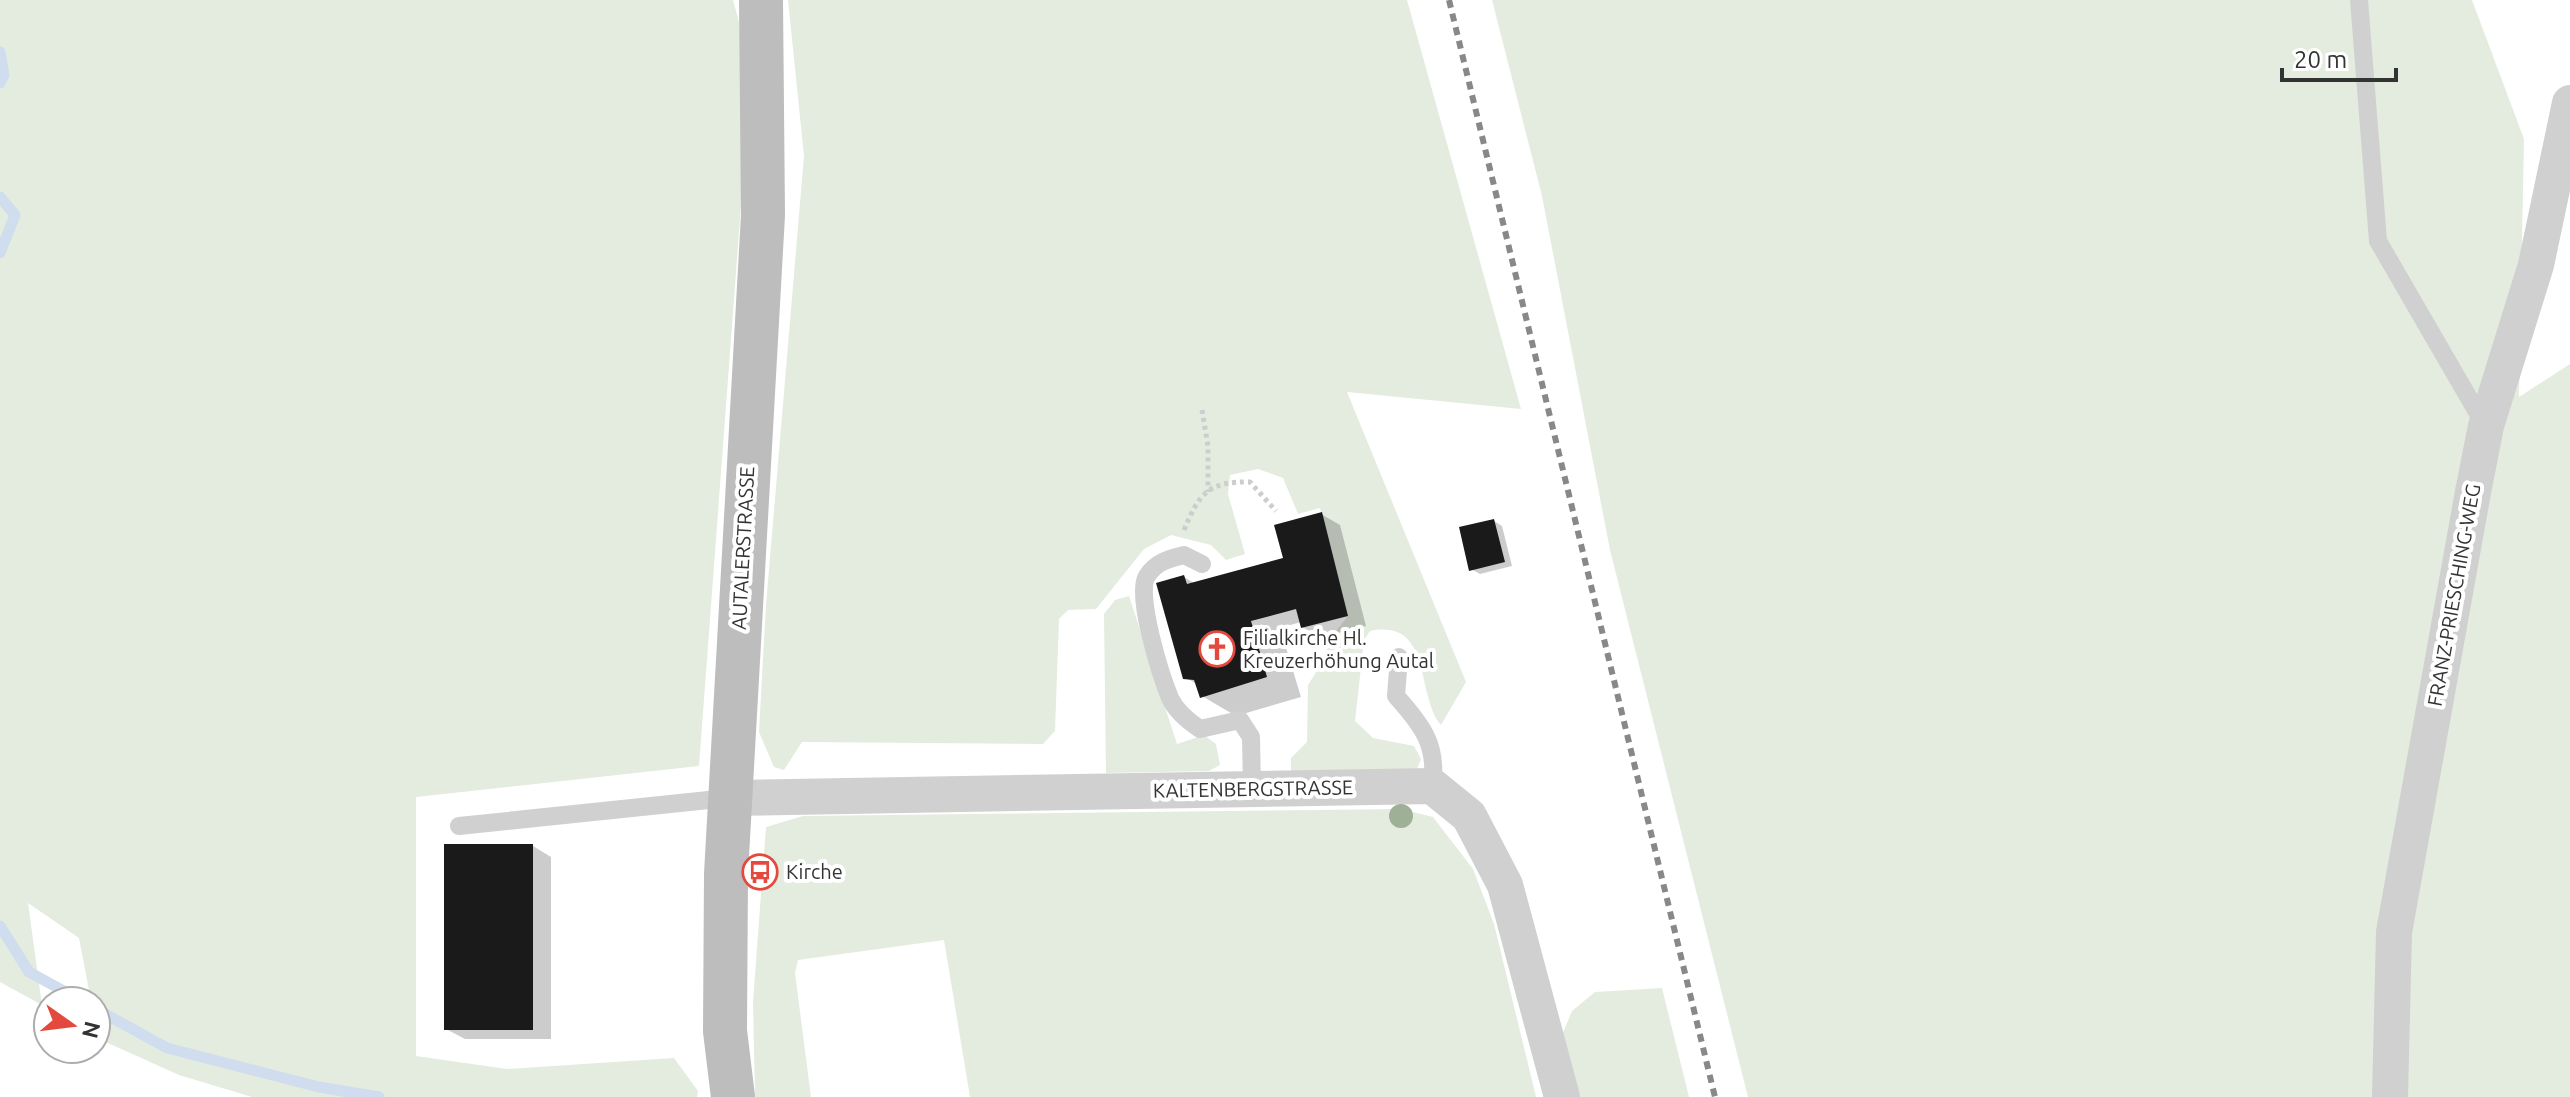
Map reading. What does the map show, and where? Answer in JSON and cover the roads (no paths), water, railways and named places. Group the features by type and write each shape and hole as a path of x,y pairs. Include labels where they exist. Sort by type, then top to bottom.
{"main road":[{"name":"AUTALERSTRASSE","path":"733,1097 725,1031 728,798 763,215 761,0"}],"street":[{"name":"FRANZ-PRIESCHING-WEG","path":"2390,1097 2394,932 2486,426 2536,265 2570,103"},
{"name":"KALTENBERGSTRASSE","path":"728,798 1432,786"},
{"path":"1432,786 1469,816 1505,885 1562,1097"}],"lane":[{"path":"2359,0 2378,241 2486,426"},
{"path":"1202,564 1184,555 1162,560 1145,578 1142,599 1170,700 1187,721 1200,729 1240,720 1251,737 1252,788"},
{"path":"1399,657 1396,696 1417,719 1436,760 1432,786"},
{"path":"459,826 728,798"}],"waterway":[{"path":"0,52 4,75 0,83"},
{"path":"0,197 15,215 0,253"},
{"path":"0,926 29,972 53,985"},
{"path":"112,1018 167,1048 319,1087 379,1097"}],"railway":[{"path":"1449,0 1715,1097"}],"place":[{"name":"Filialkirche Hl. Kreuzerhöhung Autal","path":"1217,649"},
{"name":"Kirche","path":"760,872"}]}
